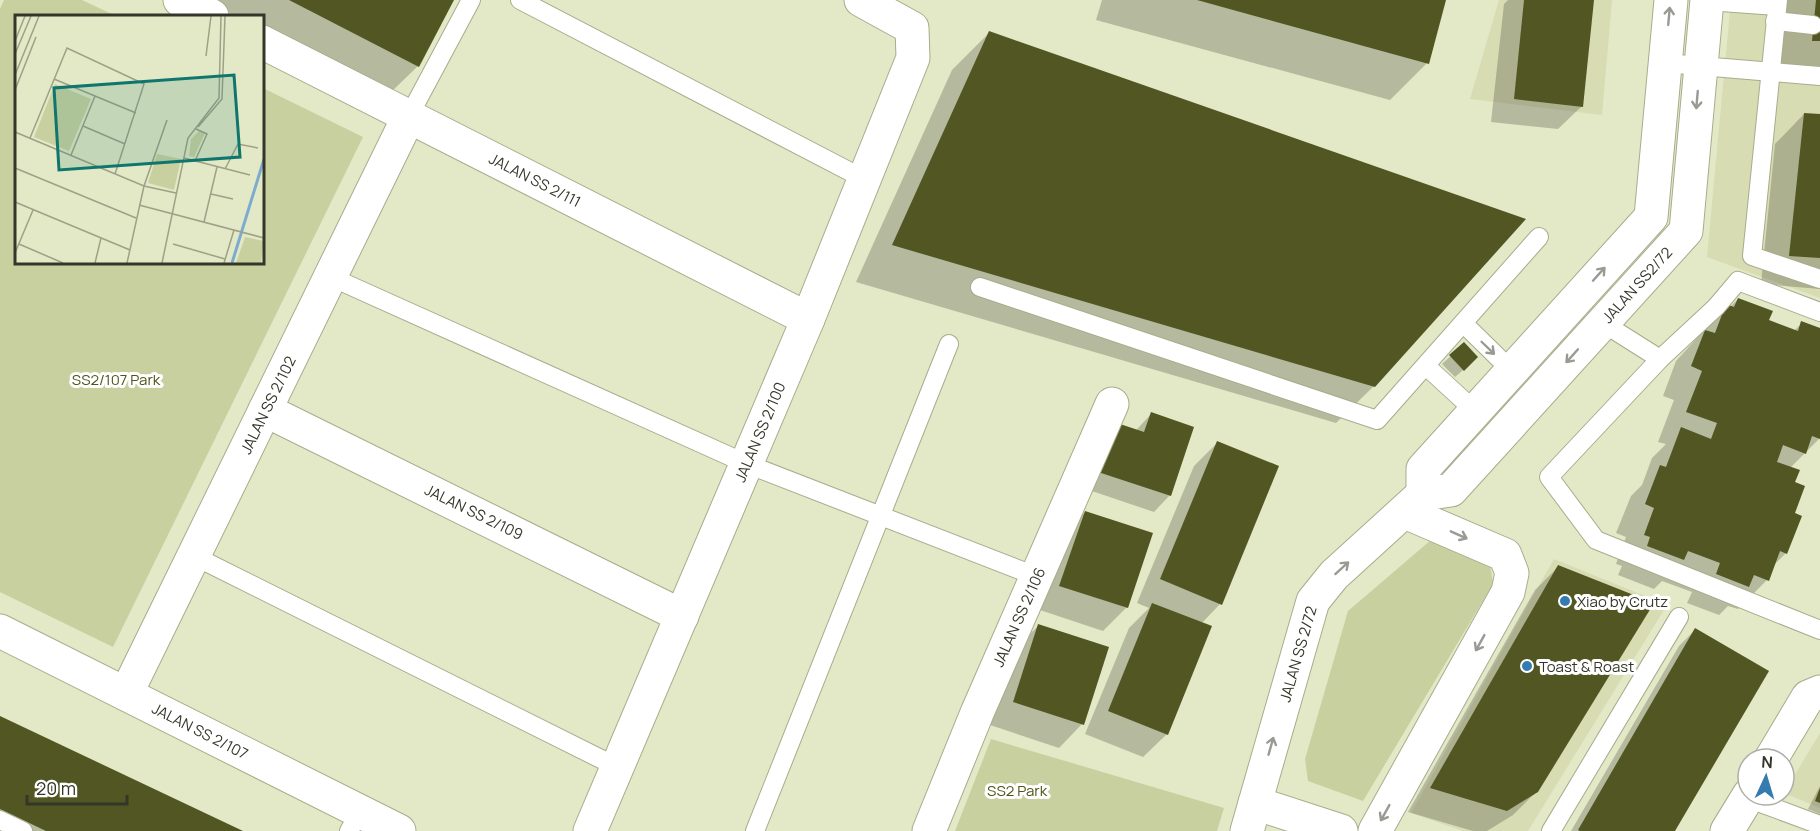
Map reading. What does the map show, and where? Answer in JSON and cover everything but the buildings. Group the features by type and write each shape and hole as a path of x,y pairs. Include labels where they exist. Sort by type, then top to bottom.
{"street":[{"path":"180,0 210,15"},
{"name":"JALAN SS 2/100","path":"590,831 808,319 912,58 912,28 861,0"},
{"path":"1375,831 1508,592 1512,573 1505,555 1414,503 1423,469 1651,217 1671,0"},
{"name":"JALAN SS2/72","path":"1414,503 1451,490 1686,231 1707,1"},
{"name":"JALAN SS 2/111","path":"264,43 808,319"},
{"name":"JALAN SS 2/102","path":"126,694 409,116"},
{"path":"1575,301 1603,322"},
{"name":"JALAN SS 2/106","path":"930,831 977,713 1112,404"},
{"name":"JALAN SS 2/109","path":"265,410 682,616"},
{"path":"1475,411 1502,433"},
{"name":"JALAN SS 2/72","path":"1251,817 1313,601 1334,575 1414,503"},
{"name":"JALAN SS 2/107","path":"0,631 126,694 354,821 399,831"},
{"path":"1778,747 1808,697 1820,692"},
{"path":"1728,831 1742,807"},
{"path":"1251,817 1341,831"}],"lane":[{"path":"409,116 471,0"},
{"path":"520,0 864,179"},
{"path":"1707,1 1777,9 1813,25"},
{"path":"1777,9 1752,256 1820,279"},
{"path":"1665,63 1820,76"},
{"path":"980,287 1377,420 1539,237"},
{"path":"330,277 747,464 1038,577"},
{"path":"1820,312 1738,281 1716,307 1660,359 1549,477 1596,540 1820,630"},
{"path":"1603,322 1660,359"},
{"path":"1464,324 1512,371"},
{"path":"755,831 950,344"},
{"path":"1426,366 1475,411"},
{"path":"194,556 617,767"},
{"path":"1551,831 1678,617"},
{"path":"1775,807 1820,825"},
{"path":"0,820 23,831"}],"shaded area":[{"path":"1499,0 1612,0 1602,115 1470,99"},
{"path":"1731,0 1820,0 1820,298 1707,257"},
{"path":"1554,559 1667,605 1528,831 1463,831 1411,813"},
{"path":"1820,733 1820,808 1796,798 1796,773"}],"green space":[{"name":"SS2/107 Park","path":"4,0 82,0 114,15 15,15 15,264 264,264 264,88 363,137 113,647 0,592 0,9"},
{"path":"1431,540 1490,564 1493,584 1363,801 1308,781 1305,759 1348,611"},
{"name":"SS2 Park","path":"991,739 1224,808 1217,831 955,831"}],"place":[{"name":"Xiao by Crutz","path":"1565,601"},
{"name":"Toast & Roast","path":"1527,666"}]}
